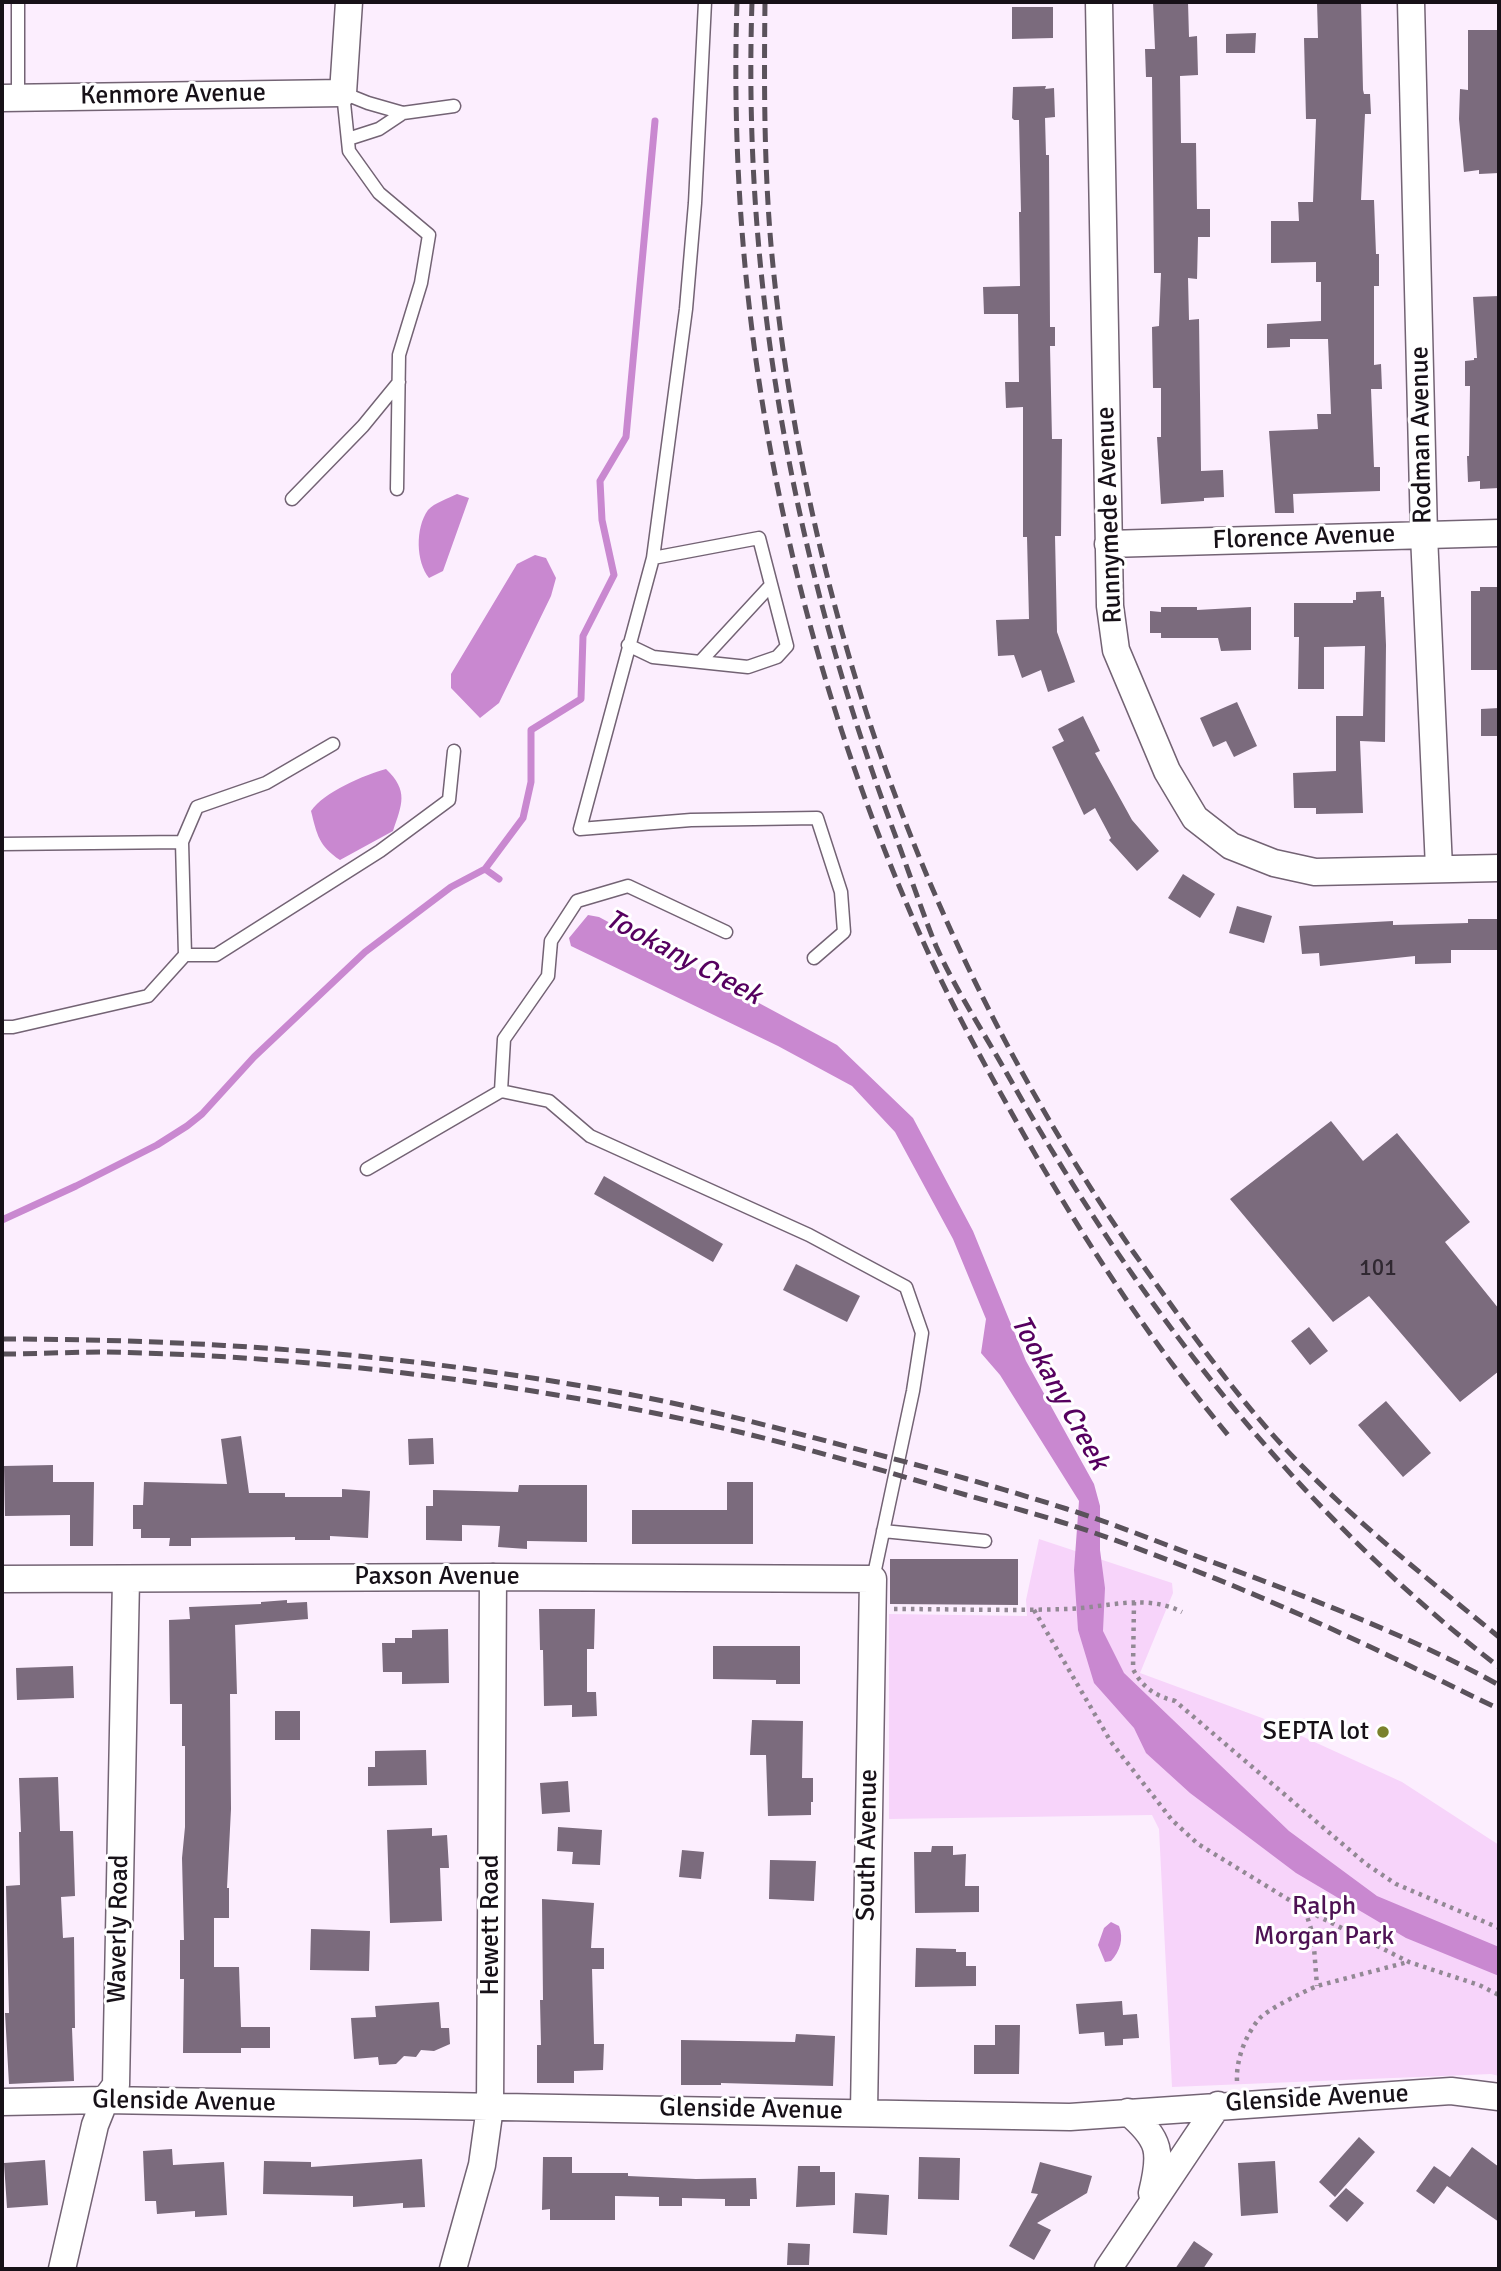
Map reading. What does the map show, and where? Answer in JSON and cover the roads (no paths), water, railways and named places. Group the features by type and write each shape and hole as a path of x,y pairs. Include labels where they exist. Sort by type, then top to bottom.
{"street":[{"path":"343,93 349,2"},
{"name":"Runnymede Avenue","path":"1099,2 1110,606 1116,650 1167,771 1195,818 1231,846 1274,863 1315,872 1499,868"},
{"name":"Rodman Avenue","path":"1411,2 1424,535 1439,868"},
{"name":"Kenmore Avenue","path":"10,98 343,93"},
{"name":"Florence Avenue","path":"1108,544 1499,533"},
{"name":"Hewett Road","path":"453,2269 482,2165 490,2108 493,1577"},
{"name":"Paxson Avenue","path":"2,1578 873,1579"},
{"name":"Waverly Road","path":"62,2269 95,2125 105,2100 116,2085 126,1579"},
{"name":"South Avenue","path":"864,2112 873,1579"},
{"name":"Glenside Avenue","path":"2,2102 105,2100 1070,2116 1451,2091 1499,2097"},
{"path":"1108,2269 1218,2105"},
{"path":"1128,2112 1146,2127 1157,2149 1159,2161 1148,2208"}],"lane":[{"path":"10,98 18,2"},
{"path":"705,2 695,203 686,309 653,558 580,829 691,820 817,818 841,892 844,932 814,958"},
{"path":"397,489 399,355 421,283 429,234 379,193 349,151 343,93 402,113 454,106"},
{"path":"348,139 379,129 402,113"},
{"path":"292,499 363,426 398,383"},
{"path":"628,645 653,657 748,667 777,657 788,646 759,538 653,558"},
{"path":"700,662 772,585"},
{"path":"2,1027 13,1027 148,996 185,955 182,842 197,807 266,783 333,744"},
{"path":"185,955 216,955 380,851 449,800 454,751"},
{"path":"2,844 182,842"},
{"path":"501,1091 503,1039 548,976 551,941 577,901 628,886 726,932"},
{"path":"367,1169 501,1091 549,1101 590,1136 809,1235 906,1287 922,1333 913,1391 873,1579"},
{"path":"883,1531 985,1541"}],"waterway":[{"path":"485,869 523,818 531,782 531,730 581,699 583,636 614,575 602,520 600,481 626,437 655,121"},
{"name":"Tookany Creek","path":"2,1220 157,1145 187,1126 202,1114 254,1057 365,952 451,887 485,869 499,879"}],"railway":[{"path":"737,2 737,125 743,248 757,371 779,492 807,613 842,731 884,847 932,961 993,1080 1063,1202 1114,1282 1169,1360 1228,1435"},
{"path":"752,2 751,110 756,218 767,326 784,432 805,538 832,642 864,746 936,946 962,997 1059,1162 1166,1322 1225,1398 1288,1471 1354,1540 1425,1606 1499,1667"},
{"path":"765,2 765,123 771,245 788,380 812,513 846,644 887,773 936,898 994,1020 1060,1138 1134,1253 1217,1366 1284,1447 1331,1494 1499,1637"},
{"path":"2,1339 152,1342 376,1358 525,1377 694,1408 931,1469 1098,1519 1348,1614 1424,1647 1499,1685"},
{"path":"2,1354 172,1354 380,1370 586,1400 728,1429 1033,1513 1124,1543 1305,1617 1499,1709"}],"place":[{"name":"SEPTA lot","path":"1383,1732"}],"park label":[{"name":"Ralph Morgan Park","path":"1324,1922"}]}
